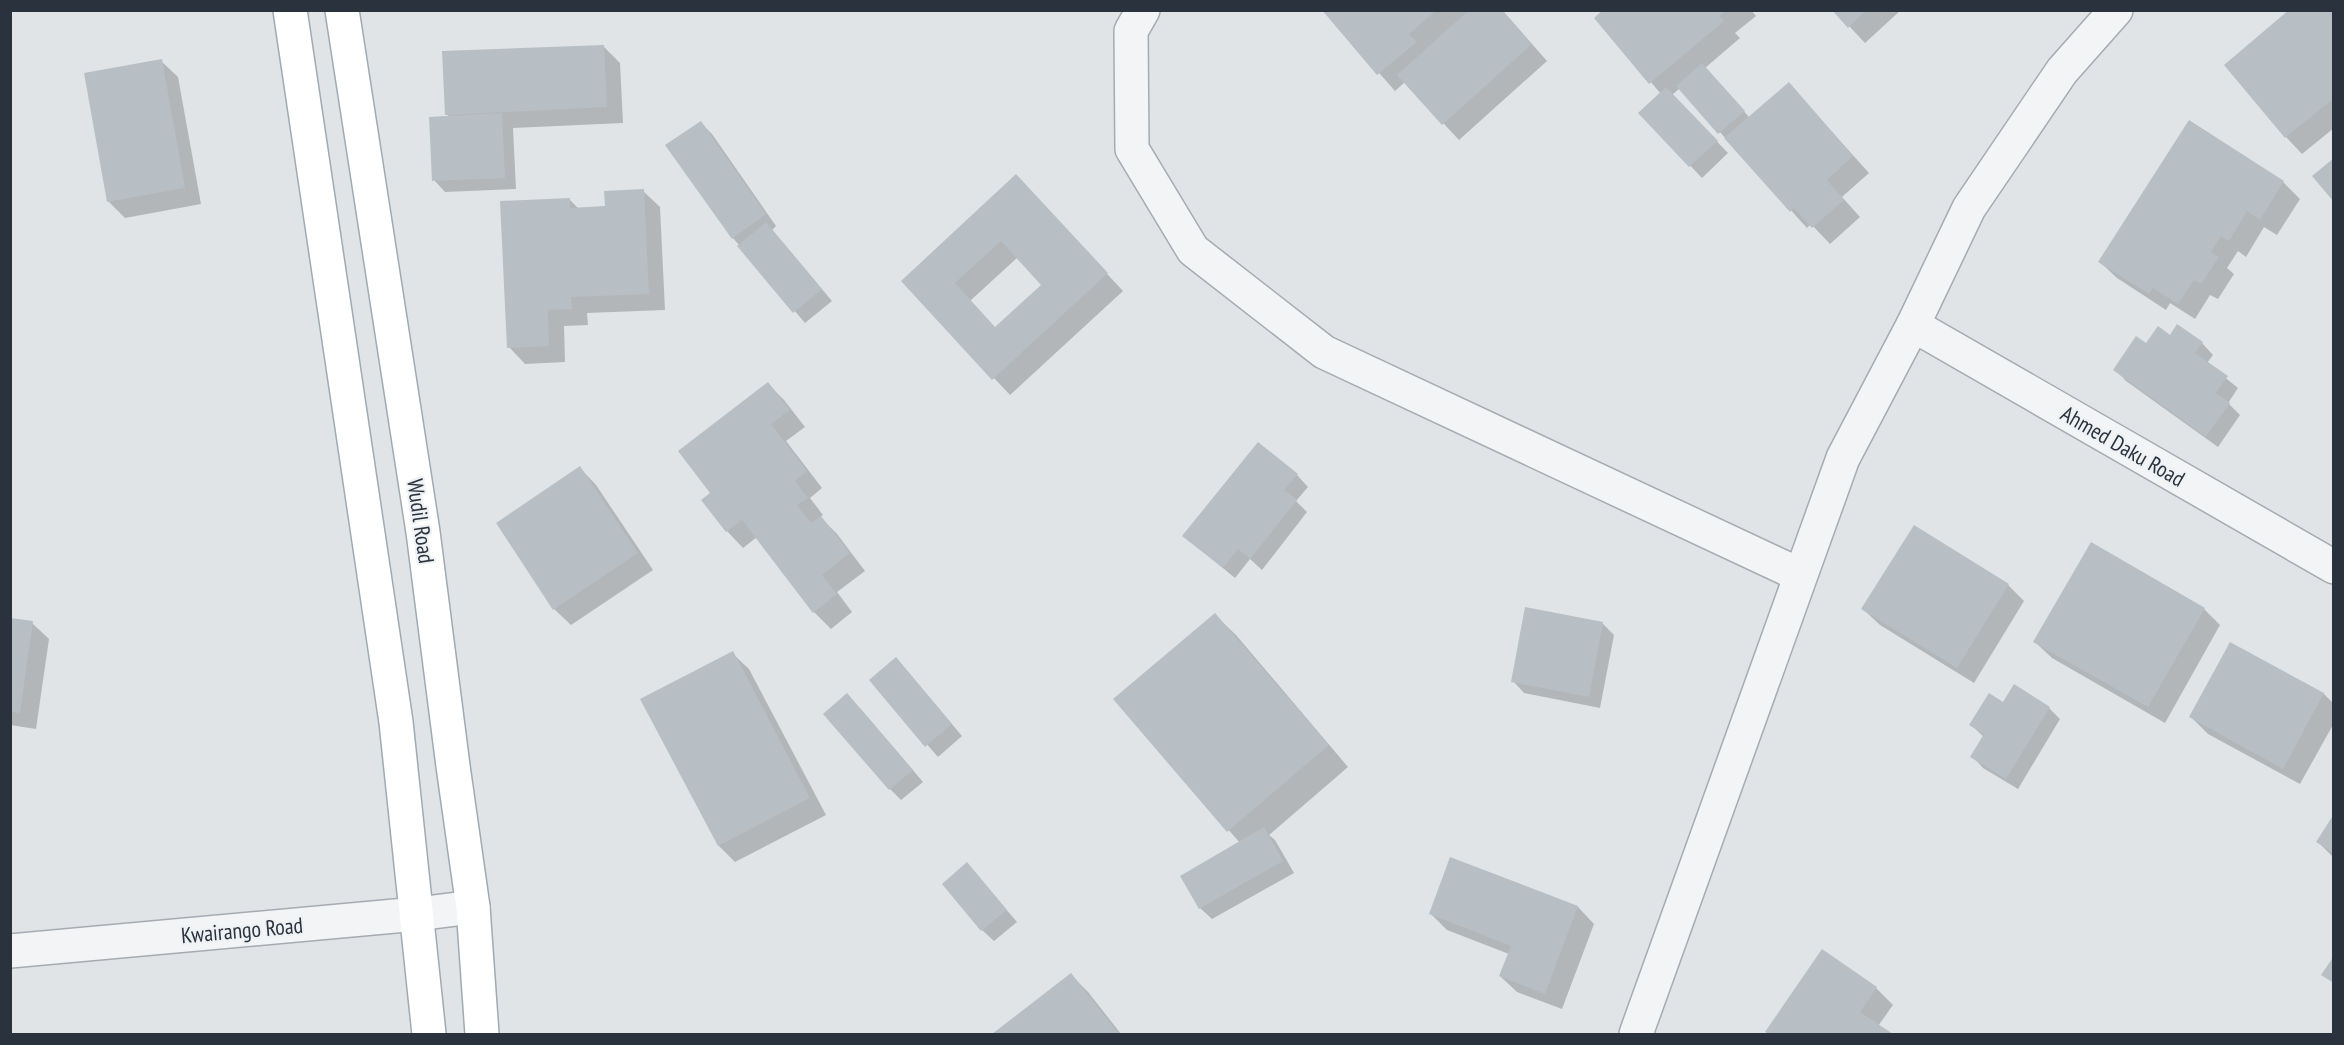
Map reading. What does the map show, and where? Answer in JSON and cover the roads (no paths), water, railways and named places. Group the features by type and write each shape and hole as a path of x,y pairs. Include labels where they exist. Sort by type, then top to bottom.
{"main road":[{"path":"290,10 396,722 429,1035"},
{"name":"Wudil Road","path":"342,10 423,532 473,907 482,1035"}],"street":[{"path":"1143,10 1131,31 1132,149 1193,250 1324,352 1800,575"},
{"path":"1636,1035 1844,458 1913,325 1969,208 2062,71 2116,10"},
{"name":"Ahmed Daku Road","path":"1913,325 2334,567"},
{"name":"Kwairango Road","path":"10,951 473,907"}]}
